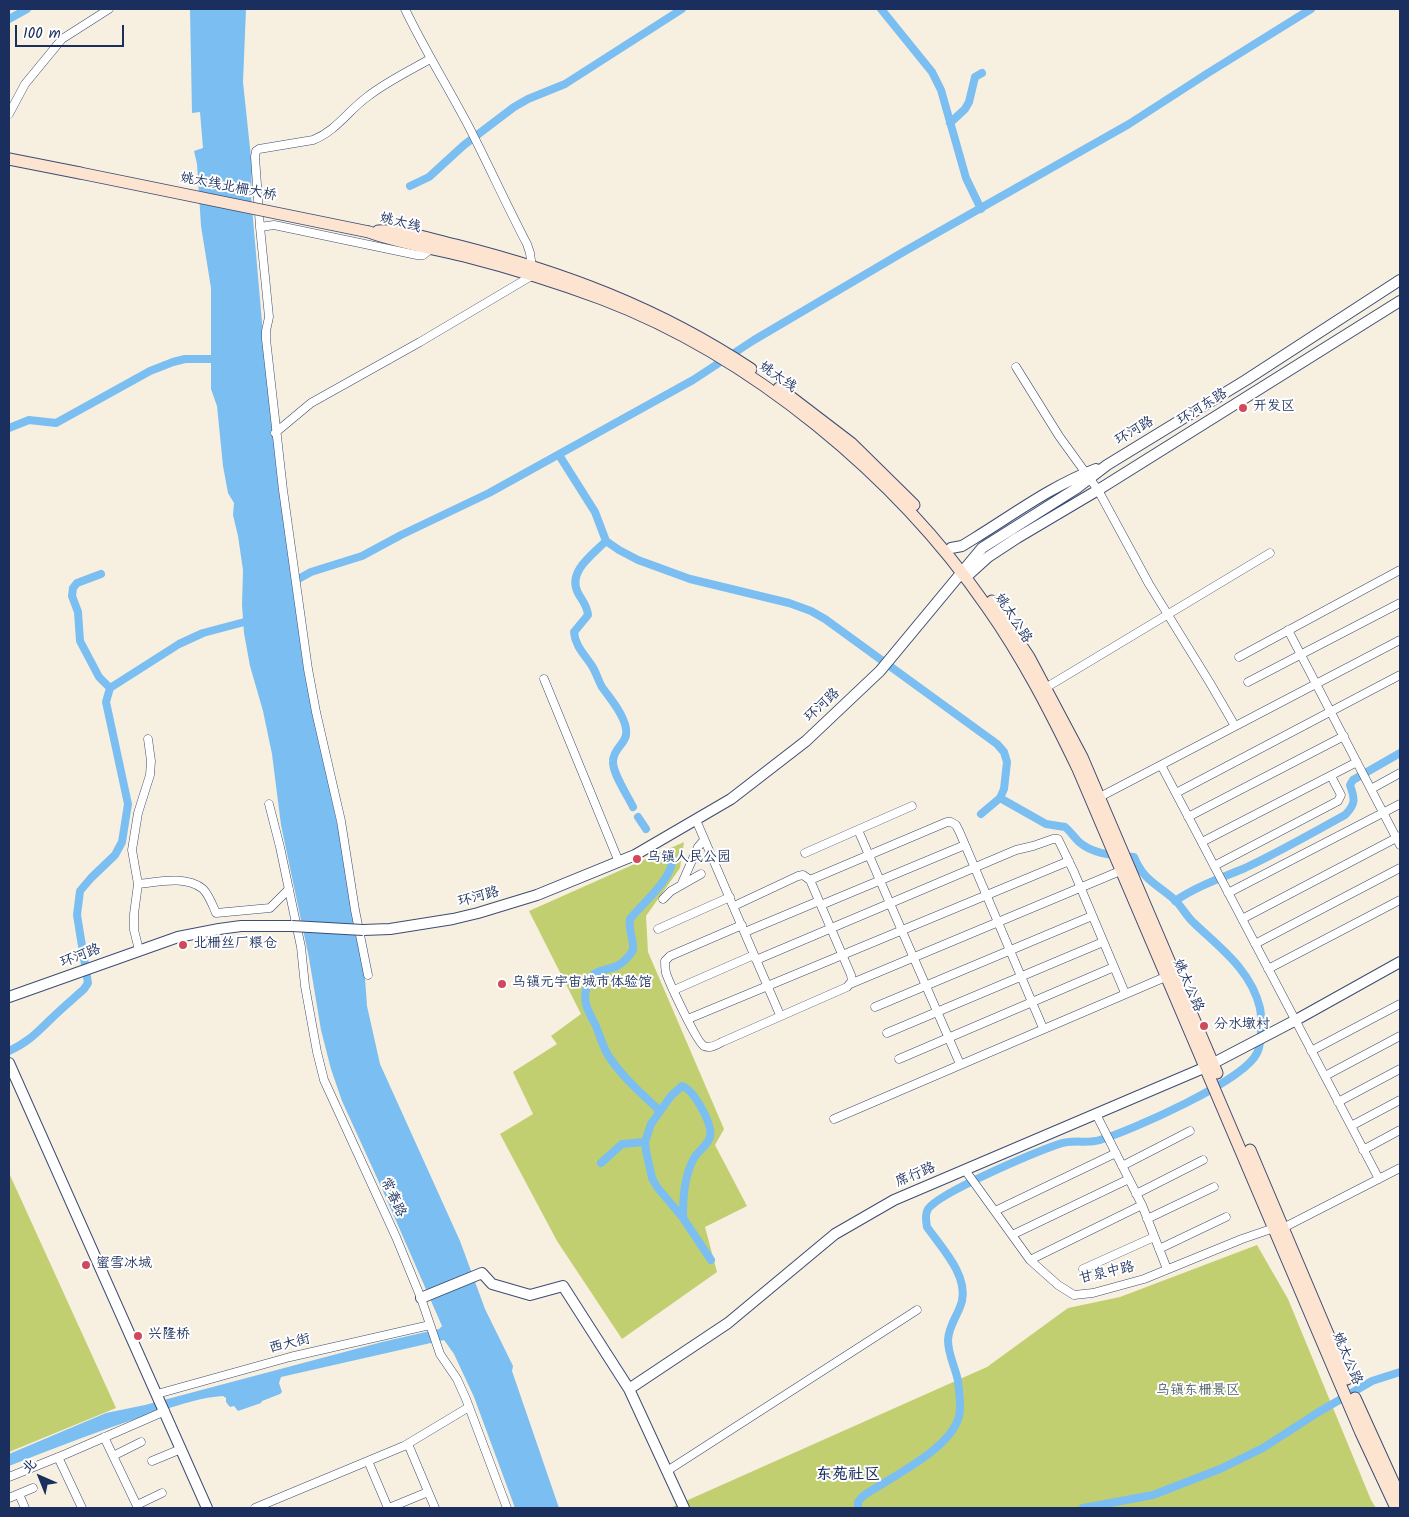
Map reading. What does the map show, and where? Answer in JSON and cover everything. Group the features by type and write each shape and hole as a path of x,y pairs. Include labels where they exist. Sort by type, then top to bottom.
{"main road":[{"name":"姚太线北栅大桥","path":"9,158 369,232"},
{"name":"姚太线","path":"369,232 383,231 409,235 480,251 598,298 711,348 805,407 851,443 911,502 951,548 966,571"},
{"name":"姚太线","path":"369,232 395,240 532,271"},
{"name":"姚太线","path":"746,370 859,462 966,571"},
{"name":"姚太公路","path":"966,571 1001,628 1043,689 1074,762 1095,799 1345,1385 1400,1498"},
{"name":"姚太公路","path":"1353,1402 1396,1508"}],"street":[{"path":"9,114 25,84 62,39 109,9"},
{"path":"276,433 311,403 420,342 532,271 527,244 469,128 445,82 430,59 405,9"},
{"path":"368,975 355,910 341,821 316,712 297,596 266,339 269,316 255,157 256,152 265,148 320,138 331,131 364,98 375,90 430,59"},
{"path":"260,227 274,225 417,255 423,255 432,248"},
{"name":"环河路","path":"9,997 178,937 219,929 292,926 363,930 390,929 417,926 478,913 545,892 635,855 731,799 787,757 916,637 982,548 1077,488 1106,465 1246,380 1400,280"},
{"name":"环河东路","path":"966,571 1400,301"},
{"path":"1016,367 1059,436 1098,490 1149,584 1235,726"},
{"path":"951,548 962,546 1078,476 1106,465"},
{"path":"1043,689 1270,553"},
{"path":"1239,657 1400,570"},
{"path":"1248,682 1400,603"},
{"path":"1242,919 1399,840 1383,813 1288,630"},
{"path":"1095,799 1400,640"},
{"path":"1176,793 1400,675"},
{"path":"544,679 619,862"},
{"path":"1188,817 1344,736"},
{"path":"139,950 134,930 138,884 132,850 138,813 150,776 152,761 148,739"},
{"path":"1202,842 1358,764"},
{"path":"1161,765 1378,1179"},
{"path":"1371,789 1400,774"},
{"path":"1216,870 1338,801 1341,795 1331,776"},
{"name":"常春路","path":"269,804 289,889 317,1052 324,1080 396,1237 421,1298 440,1354 457,1379 469,1407 507,1508"},
{"path":"1226,890 1400,804"},
{"path":"805,852 912,806"},
{"path":"696,820 780,1015"},
{"path":"810,880 947,822 952,822 956,825 1043,1028"},
{"path":"858,830 960,1064"},
{"path":"674,990 830,928 1016,850 1053,838 1058,839 1069,861 1126,994"},
{"path":"682,883 698,847 704,840"},
{"path":"964,845 820,903 670,956 665,961 664,966 700,1043 710,1047 850,984 1125,870"},
{"path":"688,1019 1069,861"},
{"path":"1255,944 1400,868"},
{"path":"663,900 666,894 682,883 701,874"},
{"path":"734,906 803,875 810,880 820,903 851,975 850,984"},
{"path":"138,884 173,880 192,884 204,890 216,913 270,908 289,889"},
{"path":"658,929 730,898"},
{"path":"1268,968 1400,900"},
{"path":"874,1006 1092,916"},
{"path":"887,1032 1103,942"},
{"name":"席行路","path":"629,1389 728,1323 835,1234 894,1200 967,1173 1096,1114 1210,1065 1400,962"},
{"path":"899,1059 1114,967"},
{"path":"834,1119 1170,975"},
{"path":"1311,1051 1400,1004"},
{"path":"1324,1076 1400,1036"},
{"path":"10,1065 207,1508"},
{"path":"1338,1102 1400,1069"},
{"path":"1350,1126 1400,1100"},
{"path":"1096,1114 1142,1205 1167,1269"},
{"path":"1363,1150 1400,1130"},
{"path":"1122,1166 1190,1131"},
{"path":"994,1211 1116,1153"},
{"path":"1136,1194 1204,1160"},
{"name":"甘泉中路","path":"967,1173 1030,1260 1058,1285 1074,1295 1093,1293 1144,1279 1242,1239 1278,1228 1400,1168"},
{"path":"1012,1234 1129,1179"},
{"path":"1148,1219 1214,1187"},
{"path":"1030,1260 1142,1205"},
{"path":"1159,1249 1226,1217"},
{"path":"1082,1269 1154,1237"},
{"path":"421,1298 482,1273 492,1284 530,1295 563,1286 629,1389 684,1508"},
{"path":"667,1471 917,1310"},
{"name":"西大街","path":"158,1396 290,1357 430,1327"},
{"path":"255,1508 408,1444 469,1407"},
{"path":"9,1476 165,1411"},
{"path":"104,1437 137,1507 162,1493"},
{"path":"113,1456 141,1442"},
{"path":"408,1444 435,1508"},
{"path":"152,1461 181,1449"},
{"path":"58,1457 82,1508"},
{"path":"368,1461 388,1508 428,1492"},
{"path":"9,1498 33,1488"},
{"path":"19,1494 25,1508"}],"green space":[{"path":"684,842 680,868 646,916 648,952 724,1129 715,1145 747,1206 705,1227 717,1272 622,1339 557,1241 500,1134 533,1114 513,1072 557,1044 551,1036 581,1014 529,911"},
{"path":"9,1173 116,1408 9,1452"},
{"name":"乌镇东栅景区","path":"1257,1245 1288,1299 1371,1500 1376,1508 670,1508 987,1367 1068,1308 1120,1297"}],"water":[{"path":"190,9 246,9 243,82 252,167 251,196 265,357 279,485 305,676 343,851 365,978 367,1006 380,1064 460,1241 485,1309 513,1366 512,1371 559,1508 515,1508 474,1397 454,1354 444,1340 281,1377 279,1383 282,1392 280,1394 238,1411 234,1406 230,1407 223,1396 185,1403 105,1429 9,1466 9,1454 106,1413 145,1405 382,1342 439,1329 442,1326 342,1101 331,1069 321,1030 309,958 281,825 272,754 263,711 250,666 244,633 242,605 243,570 233,515 234,503 228,493 223,466 217,406 211,389 211,288 201,226 197,164 194,151 203,148 200,112 192,113"}],"waterway":[{"path":"9,19 27,9"},
{"path":"410,186 429,177 464,145 514,107 528,99 565,84 682,9"},
{"path":"881,9 932,72 941,90 966,178 981,209"},
{"path":"291,583 311,572 362,556 489,493 693,380 754,340 905,251 1129,124 1311,9"},
{"path":"950,123 965,109 969,102 975,77 982,73"},
{"path":"9,428 29,420 56,423 150,371 173,362 185,359 222,359"},
{"path":"559,455 595,512 606,541 619,550 638,560 690,579 789,603 811,611 825,619 997,744 1004,752 1007,762 1004,789 1000,798 981,814"},
{"path":"606,541 588,558 578,571 575,585 586,606 588,615 574,632 578,646 592,666 602,687 616,706 626,727 625,739 614,755 613,766 633,807"},
{"path":"101,574 77,583 73,588 72,596 78,612 80,641 99,677 110,688"},
{"path":"9,1051 32,1036 84,989 88,983 77,915 80,891 115,855 122,842 128,804 106,702 110,688 179,644 203,633 252,620"},
{"path":"1175,901 1200,887 1270,856 1345,815 1354,801 1350,785 1353,780 1400,753"},
{"path":"858,1508 858,1502 863,1496 906,1470 937,1447 958,1421 960,1407 958,1384 948,1340 950,1329 962,1301 963,1291 961,1281 952,1262 927,1227 926,1216 928,1209 950,1193 969,1183 1031,1155 1059,1144 1090,1142 1115,1135 1186,1103 1231,1077 1248,1064 1257,1053 1260,1043 1260,1008 1250,982 1224,951 1191,921 1175,900 1142,872 1134,857 1105,854 1091,850 1079,842 1065,827 1046,824 1000,798"},
{"path":"638,817 646,829"},
{"path":"660,1111 639,1092 608,1055 586,1004 585,992 592,976 622,963 633,950 630,919 668,874 672,859"},
{"path":"683,1218 688,1172 694,1158 709,1140 710,1131 702,1108 692,1094 682,1086 671,1096 651,1124 645,1142 646,1151 652,1178 657,1187 683,1218 711,1260"},
{"path":"601,1163 622,1144 645,1142"},
{"path":"1083,1508 1153,1495 1220,1469 1263,1448 1317,1413 1372,1381 1400,1372"}],"place":[{"name":"开发区","path":"1243,408"},
{"name":"乌镇人民公园","path":"637,859"},
{"name":"北栅丝厂粮仓","path":"183,945"},
{"name":"乌镇元宇宙城市体验馆","path":"502,984"},
{"name":"分水墩村","path":"1204,1026"},
{"name":"蜜雪冰城","path":"86,1265"},
{"name":"兴隆桥","path":"138,1336"}],"district":[{"name":"东苑社区","path":"848,1476"}]}
